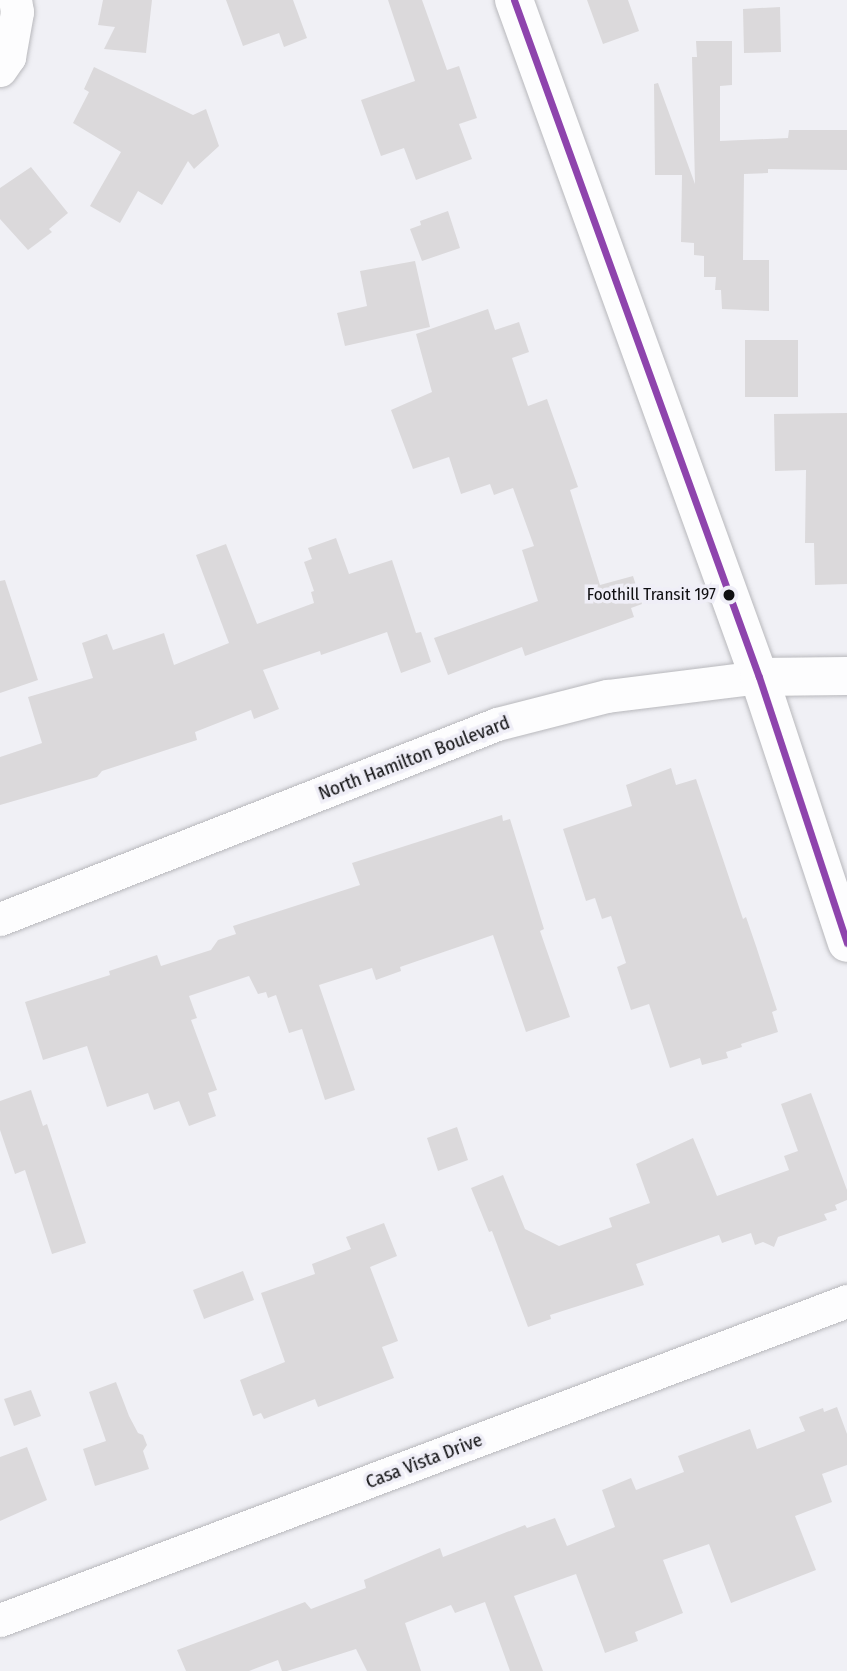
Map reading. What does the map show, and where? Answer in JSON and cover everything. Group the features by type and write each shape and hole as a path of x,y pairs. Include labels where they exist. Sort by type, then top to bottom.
{"street":[{"path":"0,70 9,57 17,12 15,0"},
{"path":"514,0 759,677 847,943"},
{"name":"North Hamilton Boulevard","path":"0,919 497,724 607,696 759,677 847,676"},
{"name":"Casa Vista Drive","path":"0,1620 847,1301"}],"building":[{"path":"103,0 152,0 146,53 104,49 115,27 98,25"},
{"path":"226,0 293,0 307,38 284,47 279,33 243,46"},
{"path":"388,0 422,0 447,70 459,66 477,118 459,124 472,159 416,180 404,148 381,156 361,100 415,81"},
{"path":"587,0 628,0 639,31 603,44"},
{"path":"780,7 781,52 744,53 743,9"},
{"path":"696,41 732,41 732,85 720,86 720,141 788,138 789,130 847,130 847,170 768,169 768,173 744,174 743,260 769,260 769,311 722,309 721,290 715,290 716,277 704,277 704,256 694,255 694,243 681,242 682,175 655,175 654,84 658,83 695,184 692,57 697,57"},
{"path":"94,67 193,115 206,109 219,146 194,169 188,161 162,205 138,191 120,223 90,206 121,152 73,123 89,92 84,89"},
{"path":"31,167 68,213 49,229 52,232 28,250 0,219 0,188"},
{"path":"448,211 460,248 422,261 410,229 421,225 420,221"},
{"path":"415,261 430,327 345,346 337,313 367,306 360,271"},
{"path":"488,309 495,330 519,322 529,352 512,358 528,406 547,399 578,487 570,490 600,585 633,576 642,604 631,608 634,617 525,656 522,647 448,675 434,638 538,601 522,550 534,546 513,488 494,495 490,484 461,494 449,457 413,469 391,410 432,392 416,334"},
{"path":"745,340 798,340 798,397 745,397"},
{"path":"847,413 847,584 815,585 814,543 805,543 806,470 775,471 774,414"},
{"path":"336,538 349,574 392,560 416,633 421,632 431,662 401,673 387,632 321,655 320,651 263,670 279,709 254,719 251,710 195,732 197,740 102,771 97,777 0,805 0,757 42,743 28,697 93,678 82,643 107,634 113,650 164,633 174,665 229,643 196,555 226,544 257,624 314,603 311,592 314,591 304,562 312,559 308,548"},
{"path":"5,580 38,680 0,693 0,581"},
{"path":"671,768 676,785 696,779 777,1010 772,1012 778,1032 741,1044 742,1047 726,1052 728,1058 702,1065 700,1058 670,1068 649,1004 631,1010 617,967 626,963 611,916 602,919 595,898 586,901 563,829 632,806 626,785"},
{"path":"502,815 503,821 510,819 544,929 540,931 570,1017 526,1032 493,935 400,967 401,971 376,980 372,968 319,985 355,1090 325,1100 302,1029 289,1033 276,995 268,998 266,992 258,994 249,976 189,996 197,1018 191,1020 217,1090 208,1093 216,1116 189,1126 179,1101 154,1110 148,1093 107,1107 87,1046 43,1060 25,1002 110,975 109,971 157,955 161,966 211,950 218,940 236,934 233,926 360,885 352,863"},
{"path":"31,1090 43,1126 47,1124 86,1243 52,1254 25,1170 15,1174 0,1130 0,1101"},
{"path":"811,1093 847,1190 847,1200 835,1205 837,1210 824,1214 827,1220 778,1237 774,1247 763,1242 755,1245 751,1233 722,1243 719,1235 636,1264 644,1285 550,1315 551,1319 528,1327 492,1231 489,1232 471,1188 503,1175 525,1229 559,1246 612,1227 609,1218 650,1203 636,1164 693,1138 717,1196 789,1170 784,1156 798,1151 781,1104"},
{"path":"457,1127 468,1160 438,1171 427,1138"},
{"path":"384,1223 397,1256 370,1267 398,1341 382,1347 394,1378 318,1407 315,1399 264,1419 261,1413 253,1416 240,1380 285,1362 261,1293 315,1274 312,1264 351,1249 346,1237"},
{"path":"243,1271 254,1300 204,1319 193,1290"},
{"path":"116,1382 129,1416 147,1445 143,1451 149,1469 95,1486 83,1449 106,1441 89,1392"},
{"path":"31,1390 41,1416 14,1426 4,1399"},
{"path":"837,1407 847,1434 847,1465 822,1474 832,1502 795,1516 816,1570 731,1603 709,1544 663,1560 683,1613 635,1632 638,1641 605,1653 576,1574 514,1596 543,1671 510,1671 485,1602 455,1613 451,1605 405,1623 421,1671 367,1671 356,1649 287,1671 282,1671 278,1660 249,1671 186,1671 177,1650 305,1602 311,1609 366,1588 364,1580 440,1548 443,1557 525,1525 527,1528 555,1518 567,1546 615,1527 602,1490 631,1478 636,1490 684,1472 678,1456 750,1429 757,1449 805,1431 799,1417 823,1408 824,1412"},
{"path":"27,1447 47,1500 0,1521 0,1457"}],"transit line":[{"name":"197","path":"514,0 759,677 847,943"}],"place":[{"name":"Foothill Transit 197","path":"729,595"}]}
